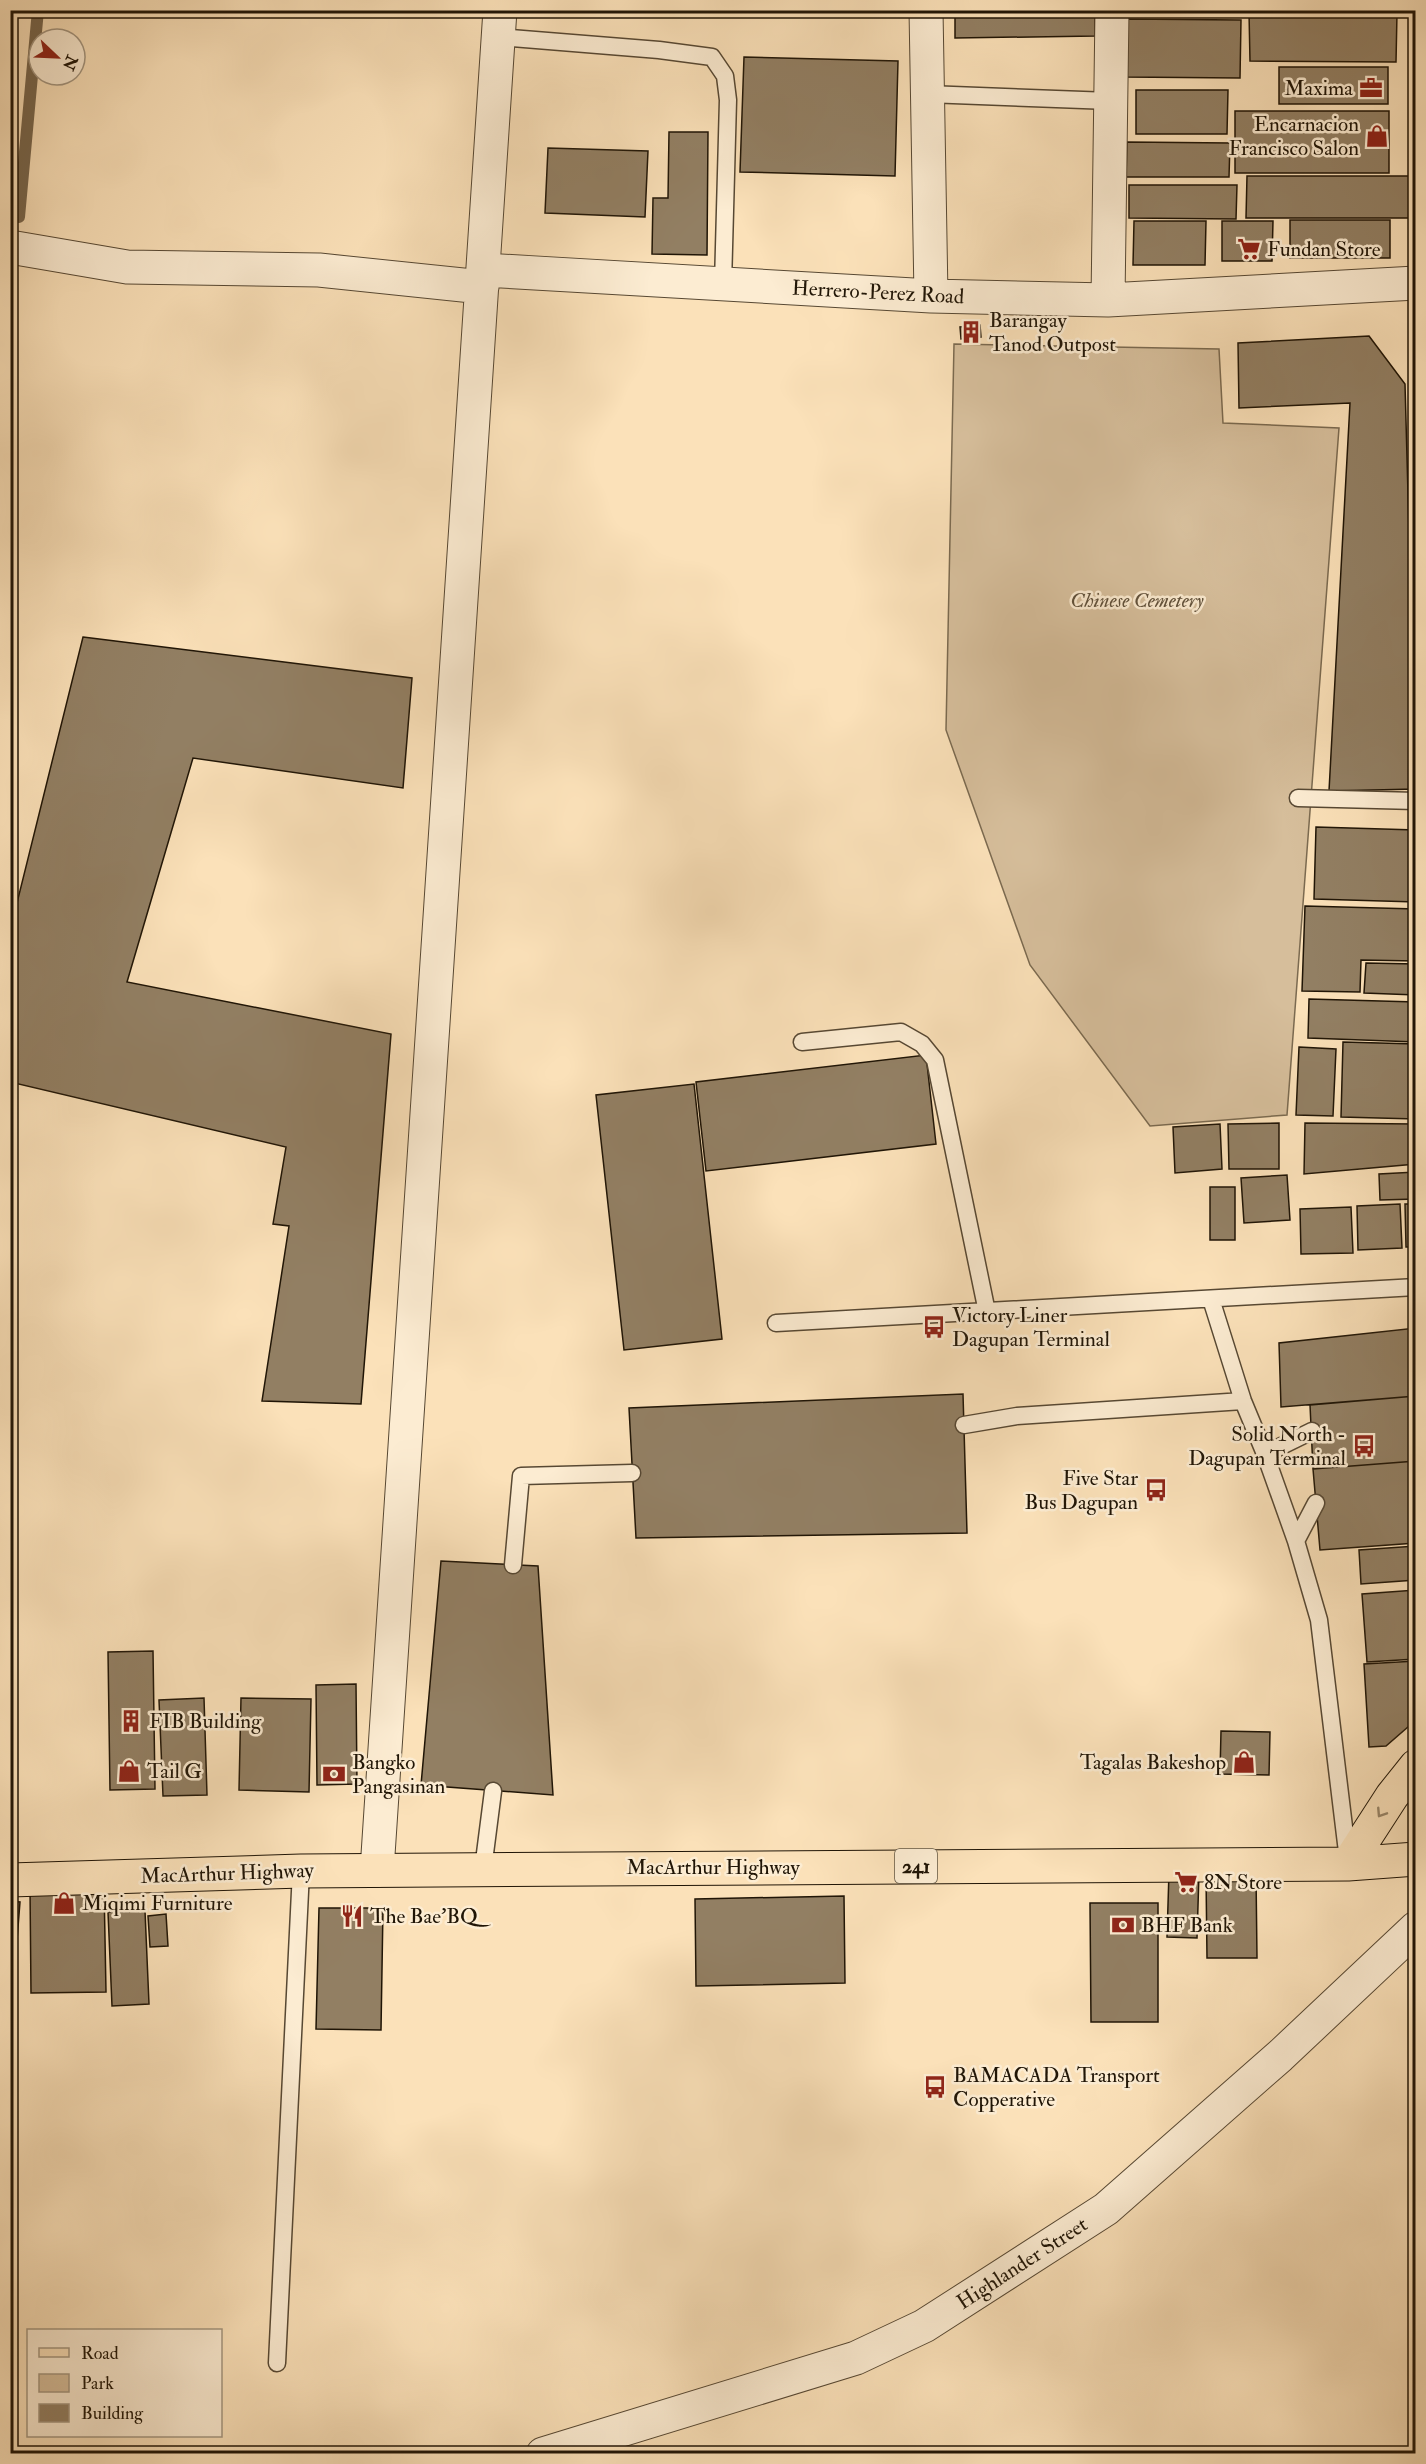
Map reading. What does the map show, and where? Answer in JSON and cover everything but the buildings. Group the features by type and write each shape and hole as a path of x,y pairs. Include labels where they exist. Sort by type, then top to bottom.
{"main road":[{"path":"1348,1864 1392,1797 1416,1766"},
{"name":"MacArthur Highway","path":"10,1880 301,1871 1348,1864 1416,1859"}],"street":[{"path":"926,10 931,296"},
{"path":"1108,300 1112,10"},
{"path":"377,1870 500,24"},
{"name":"Herrero-Perez Road","path":"10,247 128,267 319,270 483,278 723,284 931,296 1108,300 1416,283"},
{"name":"Highlander Street","path":"543,2454 856,2358 924,2326 1106,2209 1280,2056 1416,1928"}],"lane":[{"path":"500,24 712,57 725,76 728,100 723,284"},
{"path":"927,93 1110,101"},
{"path":"1298,798 1416,801"},
{"path":"802,1042 901,1032 922,1044 935,1060 987,1312"},
{"path":"776,1323 1416,1287"},
{"path":"1211,1299 1243,1401 1296,1540 1319,1620 1348,1864"},
{"path":"964,1425 1017,1416 1243,1401"},
{"path":"1265,1454 1312,1431"},
{"path":"513,1565 521,1476 632,1473"},
{"path":"1296,1540 1316,1503"},
{"path":"483,1869 493,1791"},
{"path":"277,2364 301,1871"}],"green space":[{"name":"Chinese Cemetery","path":"954,344 1219,349 1223,423 1339,428 1287,1115 1150,1126 1030,965 946,730"}],"waterway":[{"path":"19,217 38,10"}],"place":[{"name":"Maxima","path":"1371,88"},
{"name":"Encarnacion Francisco Salon","path":"1377,136"},
{"name":"Fundan Store","path":"1249,249"},
{"name":"Barangay Tanod Outpost","path":"971,332"},
{"name":"Victory Liner Dagupan Terminal","path":"934,1327"},
{"name":"Solid North - Dagupan Terminal","path":"1364,1446"},
{"name":"Five Star Bus Dagupan","path":"1156,1490"},
{"name":"FIB Building","path":"131,1721"},
{"name":"Tagalas Bakeshop","path":"1244,1762"},
{"name":"Tail G","path":"129,1771"},
{"name":"Bangko Pangasinan","path":"334,1774"},
{"name":"8N Store","path":"1186,1882"},
{"name":"Miqimi Furniture","path":"64,1903"},
{"name":"The Bae'BQ","path":"352,1916"},
{"name":"BHF Bank","path":"1123,1925"},
{"name":"BAMACADA Transport Copperative","path":"935,2087"}]}
